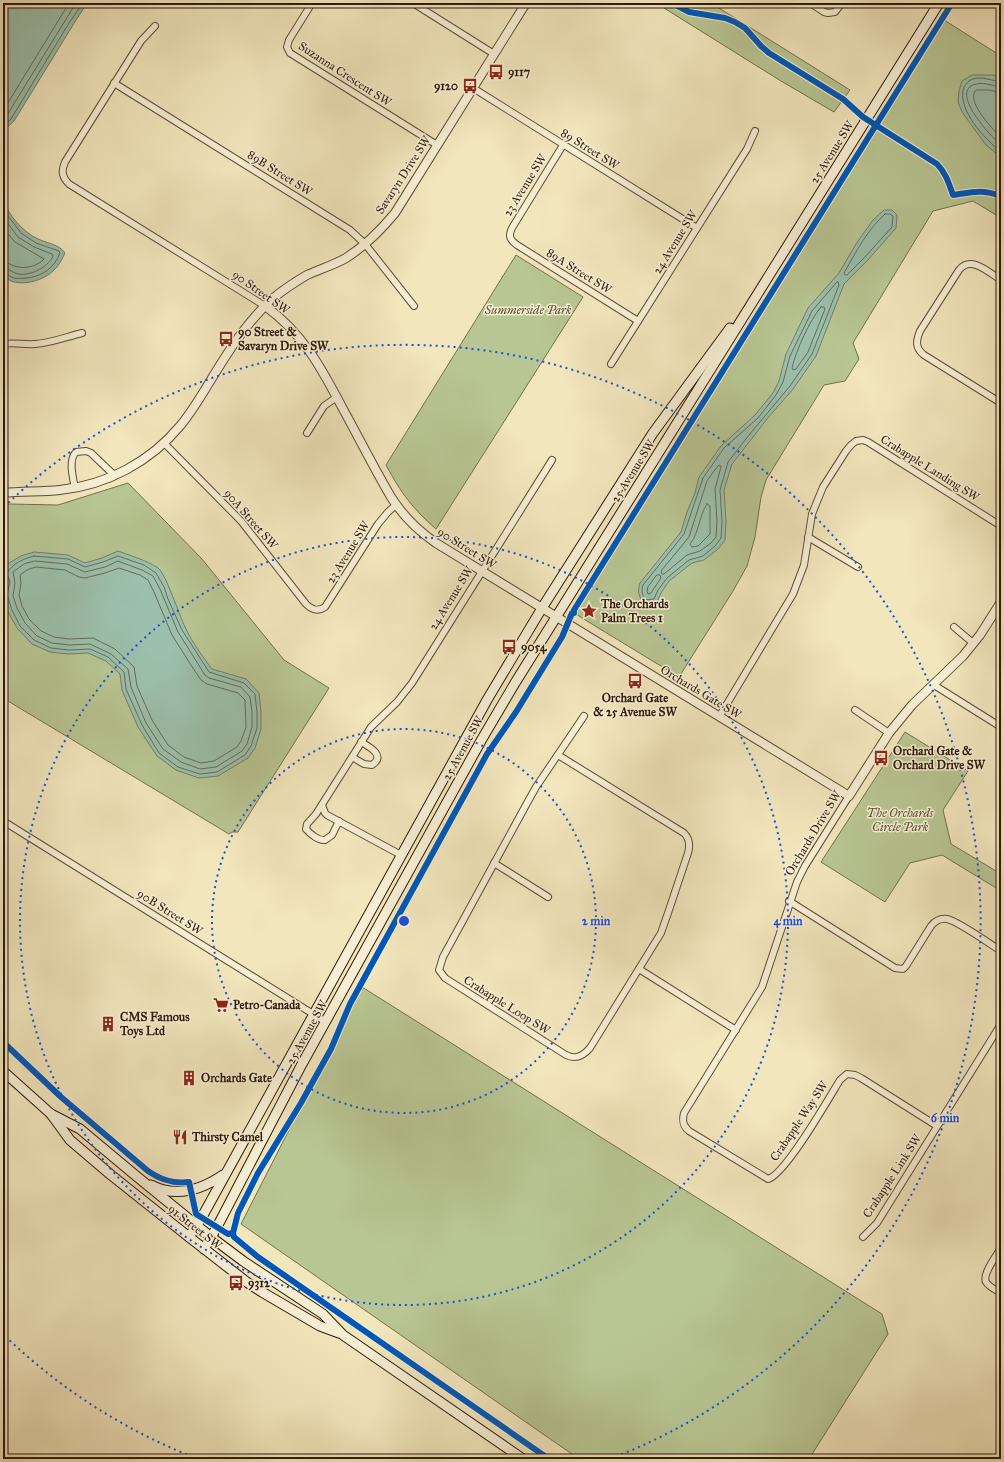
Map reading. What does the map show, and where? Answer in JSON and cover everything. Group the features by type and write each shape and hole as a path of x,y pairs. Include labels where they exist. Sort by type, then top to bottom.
{"main road":[{"name":"25 Avenue SW","path":"204,1249 302,1064 482,739 556,617 939,3"},
{"name":"25 Avenue SW","path":"189,1237 197,1226 487,700 542,608 653,433 770,274"},
{"name":"91 Street SW","path":"3,1071 52,1114 80,1129 135,1176 211,1237 323,1314 343,1335 522,1459"},
{"name":"91 Street SW","path":"52,1114 70,1140 117,1180 248,1283 320,1326 343,1335"},
{"path":"135,1176 156,1187 175,1192 191,1191 212,1183 226,1173"}],"street":[{"name":"Suzanna Crescent SW","path":"312,3 289,40 287,47 290,53 437,146"},
{"path":"413,3 494,54"},
{"name":"Savaryn Drive SW","path":"3,493 54,491 94,483 115,476 142,461 164,443 190,413 240,333 256,314 282,291 296,282 346,258 375,235 395,213 526,3"},
{"path":"810,3 824,12 832,12 837,10 842,3"},
{"name":"90 Street SW","path":"155,26 141,40 65,162 62,170 66,181 265,306 288,326 308,347 318,363 396,505 420,532 542,608"},
{"name":"89B Street SW","path":"114,83 350,230 365,244 414,306"},
{"name":"89 Street SW","path":"473,88 697,228"},
{"name":"24 Avenue SW","path":"612,364 747,149 755,131"},
{"name":"23 Avenue SW","path":"510,237 512,228 563,145"},
{"name":"89A Street SW","path":"510,237 511,240 517,245 638,321"},
{"path":"1001,280 980,266 965,264 959,270 920,331 917,340 918,350 924,355 1001,403"},
{"path":"3,344 42,343 82,334"},
{"path":"307,433 324,406 337,397"},
{"name":"Crabapple Landing SW","path":"719,717 793,594 804,565 812,514 824,487 846,451 856,441 863,440 868,442 1001,526"},
{"name":"90A Street SW","path":"164,443 241,521 306,604 313,610 318,610"},
{"path":"75,488 72,462 73,456 76,452 86,451 91,453 115,476"},
{"name":"24 Avenue SW","path":"339,821 332,834 325,840 320,840 307,831 306,824 316,814 371,727 397,702 407,689 552,460"},
{"name":"23 Avenue SW","path":"318,610 326,607 378,524 396,505"},
{"path":"808,537 858,567"},
{"name":"Orchards Drive SW","path":"683,1121 684,1113 758,994 765,979 789,901 800,874 889,733 912,706 955,665 973,643 1001,602"},
{"name":"Orchards Gate SW","path":"542,608 848,796"},
{"path":"954,627 973,643"},
{"path":"934,685 1001,728"},
{"path":"855,710 889,733"},
{"name":"Crabapple Loop SW","path":"558,755 684,833 688,837 689,843 688,853 665,924 655,943 590,1048 583,1055 575,1058 566,1055 445,978 439,970 441,961 532,794 558,755 584,716"},
{"path":"352,757 367,766 372,766 377,762 378,758 376,753 361,742"},
{"path":"322,804 325,813 401,855"},
{"name":"90B Street SW","path":"3,820 326,1022"},
{"path":"494,863 548,897"},
{"path":"789,901 896,968 902,969 906,966 931,926 941,919 952,920 1001,951"},
{"path":"639,969 736,1030"},
{"name":"Crabapple Link SW","path":"863,1237 877,1222 1001,1024"},
{"name":"Crabapple Way SW","path":"683,1121 687,1129 768,1179 776,1175 791,1156 840,1080 848,1074 861,1078 937,1126"},
{"path":"1001,1248 988,1269 985,1279 986,1283 1001,1293"}],"green space":[{"path":"656,3 711,3 850,90 834,112 781,81"},
{"path":"944,20 1001,56 1001,218 973,201 933,211 853,343 859,359 845,381 824,385 766,480 761,497 755,537 747,566 679,677 582,618 576,614 575,611"},
{"name":"Summerside Park","path":"516,255 583,297 436,529 408,500 386,465"},
{"path":"128,483 202,559 284,660 329,688 238,832 232,832 229,834 3,698 3,505 58,505"},
{"name":"The Orchards Circle Park","path":"905,732 968,771 943,810 951,844 1001,874 1001,891 942,855 910,863 885,902 821,862"},
{"path":"362,987 882,1314 888,1334 809,1459 579,1459 241,1224"}],"water":[{"path":"3,3 87,3 14,121 3,131"},
{"path":"972,75 993,75 1001,78 1001,157 986,145 962,112 958,102 962,81"},
{"path":"3,200 13,218 22,228 32,236 56,246 65,253 57,267 45,277 29,282 19,283 11,281 3,276"},
{"path":"884,210 892,210 897,215 896,228 867,261 844,284 816,356 793,389 767,419 732,464 724,490 726,522 725,540 718,549 704,560 692,563 669,581 657,602 647,605 639,596 640,583 681,532 699,477 721,446 755,415 773,393 779,381 786,354 808,308 839,273 856,244 873,220"},
{"path":"118,551 138,558 158,568 165,578 188,633 197,649 212,669 246,679 259,693 261,729 255,748 248,758 218,776 199,778 176,770 157,756 138,727 122,690 120,674 106,661 88,653 68,654 50,652 32,644 17,628 8,612 4,596 7,582 3,571 9,563 21,556 34,552 68,555 85,563"}],"cycle path":[{"path":"672,3 689,12 725,18 745,28 769,53 843,99 863,117 937,164 945,175 953,195 982,192 1001,196"},
{"path":"549,1459 258,1257 234,1237 233,1233 238,1213 258,1173 301,1103 331,1049 350,1004 487,754 516,712 562,637 572,613 574,613 574,610 952,3"},
{"path":"3,1042 61,1097 148,1171 167,1181 189,1182 196,1214 228,1234 233,1233"}],"place":[{"name":"9117","path":"496,72"},
{"name":"9120","path":"470,86"},
{"name":"90 Street & Savaryn Drive SW","path":"226,339"},
{"name":"The Orchards Palm Trees 1","path":"589,611"},
{"name":"9054","path":"509,647"},
{"name":"Orchard Gate & 25 Avenue SW","path":"635,681"},
{"name":"Orchard Gate & Orchard Drive SW","path":"881,758"},
{"name":"Petro-Canada","path":"221,1005"},
{"name":"CMS Famous Toys Ltd","path":"108,1024"},
{"name":"Orchards Gate","path":"189,1078"},
{"name":"Thirsty Camel","path":"180,1137"},
{"name":"9312","path":"236,1283"}]}
